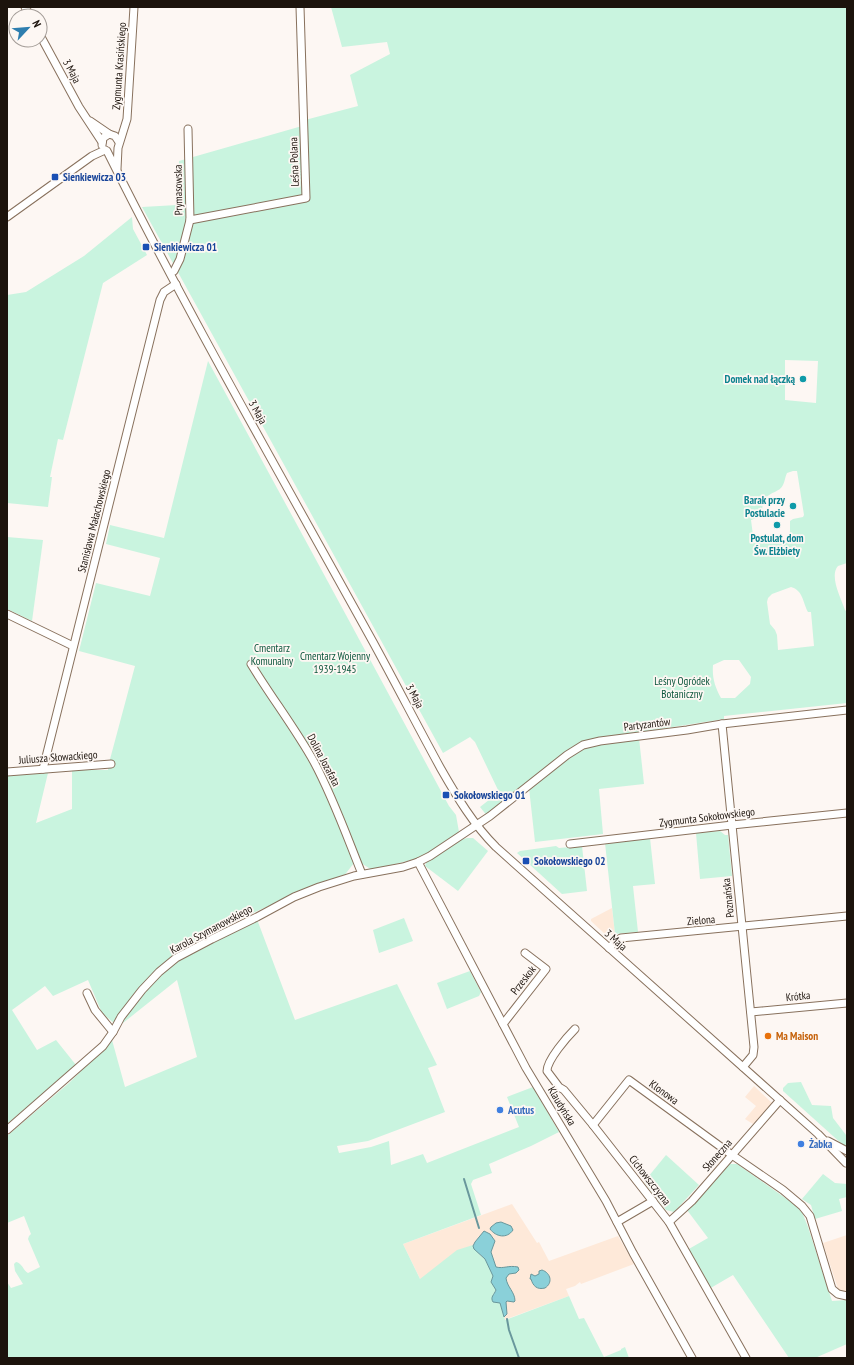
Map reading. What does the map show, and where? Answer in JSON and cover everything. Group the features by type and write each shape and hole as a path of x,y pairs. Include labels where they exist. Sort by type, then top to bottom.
{"street":[{"name":"Zygmunta Krasińskiego","path":"118,145 125,126 134,7"},
{"name":"Leśna Polana","path":"190,220 306,198 300,7"},
{"name":"3 Maja","path":"47,48 104,147 176,284 465,810 482,833 496,847 743,1066 818,1134 846,1162"},
{"name":"3 Maja","path":"86,117 111,135"},
{"name":"Zygmunta Krasińskiego","path":"111,135 125,126"},
{"name":"Prymasowska","path":"174,271 180,259 190,220 188,129"},
{"path":"7,217 104,147 105,136 111,135 117,137 117,171"},
{"path":"104,147 112,152 118,145"},
{"name":"Stanisława Małachowskiego","path":"43,769 160,300 164,292 176,284"},
{"path":"7,614 73,646"},
{"name":"Dolina Jozafata","path":"251,664 287,717 320,774 362,874"},
{"name":"Partyzantów","path":"477,825 567,755 583,745 600,741 688,730 722,724 847,710"},
{"name":"Poznańska","path":"722,724 751,1012 753,1052 743,1066"},
{"name":"Juliusza Słowackiego","path":"7,772 111,764"},
{"name":"Zygmunta Sokołowskiego","path":"570,844 847,813"},
{"name":"Karola Szymanowskiego","path":"7,1130 103,1046 121,1017 142,990 159,972 176,958 212,938 258,917 294,897 325,885 362,874 384,871 418,862 430,856 477,825"},
{"name":"Klaudyńska","path":"418,862 526,1068 606,1200 633,1253 692,1358"},
{"name":"Zielona","path":"609,948 621,938 847,916"},
{"name":"Przeskok","path":"503,1024 546,969 525,953"},
{"path":"87,993 95,1010 113,1032"},
{"name":"Krótka","path":"751,1012 847,1002"},
{"name":"Cichowszczyzna","path":"575,1029 568,1035 548,1064 547,1071 593,1125 668,1222 746,1358"},
{"name":"Klonowa","path":"593,1125 629,1080 732,1155"},
{"name":"Słoneczna","path":"668,1222 692,1201 780,1100"},
{"name":"3 Maja","path":"818,1134 837,1147 847,1151"},
{"path":"732,1155 783,1190 802,1206 810,1216 832,1289 838,1294 847,1296"},
{"path":"617,1222 653,1201"}],"shaded area":[{"path":"612,908 615,934 607,936 591,921 591,919"},
{"path":"754,1086 773,1104 758,1122 756,1121 753,1124 745,1119 756,1106 745,1097"},
{"path":"512,1204 537,1243 539,1242 549,1261 618,1236 634,1264 581,1284 580,1282 575,1286 566,1289 569,1296 450,1340 403,1244"},
{"path":"847,1235 847,1291 841,1291 838,1289 823,1243"}],"green space":[{"name":"Leśny Ogródek Botaniczny","path":"331,7 847,7 847,563 838,566 835,581 847,612 847,703 724,716 724,719 590,740 488,817 480,807 499,792 475,742 470,737 443,753 142,207 177,205 179,161 302,126 305,120 358,106 350,75 390,54 387,42 342,47","holes":["785,360 818,361 816,403 785,400","797,471 804,515 803,517 790,521 788,539 773,543 754,543 751,520 761,514 766,498 782,487 787,473","791,587 798,591 808,612 811,612 814,646 778,650 777,635 770,624 767,602 768,598 772,594","724,660 739,660 751,677 750,684 735,698 721,698 714,682 713,665"]},
{"path":"132,217 133,229 147,255 103,283 63,440 58,439 50,477 52,477 48,507 7,503 7,295 26,292 84,256"},
{"path":"208,361 449,806 456,815 459,832 426,855 372,870 361,863 331,807 354,863 343,877 291,896 255,912 224,928 167,962 115,1024 102,1013 88,980 53,996 45,986 12,1010 37,1050 56,1040 76,1065 7,1124 7,776 48,773 36,823 72,809 72,770 108,770 135,666 79,651 96,583 150,596 160,558 106,544 110,525 164,538"},
{"path":"7,537 43,540 32,621 7,609"},
{"path":"639,738 644,784 599,789 603,834 535,842 529,788 565,758 592,744"},
{"path":"720,831 725,835 728,835 732,876 700,879 696,833"},
{"path":"467,838 473,838 488,851 458,891 425,866 427,861 454,842"},
{"path":"650,838 655,884 633,886 638,932 615,934 605,843"},
{"path":"556,846 559,848 582,846 587,891 562,894 517,853 520,851"},
{"path":"404,918 413,941 379,953 373,930"},
{"path":"259,919 258,922 295,1020 397,984 437,1065 428,1068 445,1112 368,1141 337,1146 339,1153 371,1147 389,1141 391,1165 423,1154 427,1163 519,1127 507,1097 533,1087 559,1132 489,1164 492,1173 473,1180 471,1184 481,1215 403,1244 420,1279 457,1250 473,1245 485,1259 493,1276 491,1282 496,1290 493,1295 500,1303 505,1320 569,1296 579,1319 584,1318 604,1357 625,1347 629,1358 7,1358 7,1282 11,1288 23,1284 15,1271 14,1264 16,1262 20,1264 28,1273 40,1267 28,1239 31,1234 24,1216 7,1223 7,1136 69,1083 112,1040 125,1087 197,1057 177,980 123,1023 122,1019 155,979 171,965 208,944"},
{"path":"470,971 481,992 479,996 447,1009 437,983"},
{"path":"801,1082 812,1105 831,1106 833,1118 846,1135 847,1146 843,1145 783,1091 783,1088 788,1083"},
{"path":"666,1155 699,1185 674,1212 666,1210 644,1182"},
{"path":"730,1164 737,1164 791,1202 802,1212 832,1301 847,1300 847,1344 815,1358 789,1358 733,1275 709,1289 687,1250 708,1238 687,1210"},
{"path":"823,1174 835,1183 847,1184 847,1197 839,1199 842,1211 815,1219 811,1205 802,1199"}],"water":[{"path":"501,1222 511,1226 513,1230 511,1233 502,1236 492,1232 490,1229 491,1227 496,1223"},
{"path":"484,1231 490,1234 495,1241 491,1252 496,1267 518,1267 519,1270 516,1273 509,1274 506,1278 514,1295 515,1301 506,1302 507,1314 504,1317 500,1303 493,1302 492,1300 496,1290 491,1282 493,1276 485,1259 474,1249 473,1246"},
{"path":"542,1270 547,1273 550,1281 548,1286 545,1288 538,1288 530,1279 531,1274 535,1276"}],"waterway":[{"path":"464,1179 479,1228"},
{"path":"507,1319 509,1330 519,1358"}],"place":[{"name":"Sienkiewicza 03","path":"55,177"},
{"name":"Sienkiewicza 01","path":"146,247"},
{"name":"Domek nad łączką","path":"803,379"},
{"name":"Barak przy Postulacie","path":"793,506"},
{"name":"Postulat, dom Św. Elżbiety","path":"777,525"},
{"name":"Sokołowskiego 01","path":"446,795"},
{"name":"Sokołowskiego 02","path":"526,861"},
{"name":"Ma Maison","path":"768,1036"},
{"name":"Acutus","path":"500,1110"},
{"name":"Żabka","path":"801,1144"}],"park label":[{"name":"Cmentarz Komunalny","path":"272,654"},
{"name":"Cmentarz Wojenny 1939-1945","path":"335,662"}]}
